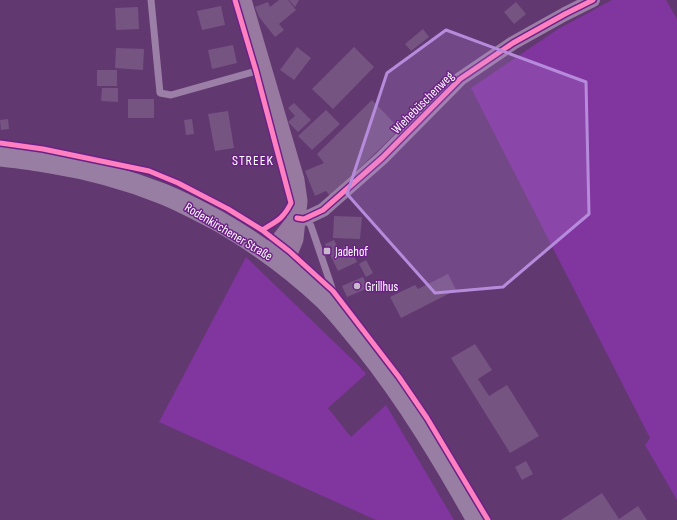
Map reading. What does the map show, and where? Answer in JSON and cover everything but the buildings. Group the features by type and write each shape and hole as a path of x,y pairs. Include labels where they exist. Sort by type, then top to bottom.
{"main road":[{"name":"Rodenkirchener Straße","path":"0,156 50,163 110,176 164,194 229,228 275,258 325,300 379,364 409,407 451,474 477,520"}],"street":[{"path":"242,0 294,180 298,201 300,219 275,258"},
{"name":"Wiehebüschenweg","path":"300,219 323,210 382,158 460,79 513,43 593,0"}],"lane":[{"path":"151,0 160,93 171,95 262,68"},
{"path":"300,219 311,226 333,291 325,300"}],"highlighted area":[{"path":"446,30 586,82 589,214 503,287 435,293 347,194 387,73"}],"shaded area":[{"path":"612,0 666,0 677,19 677,500 645,445 650,438 471,88 558,29"},
{"path":"246,257 366,374 328,408 351,437 386,405 454,520 376,520 159,422"}],"cycle path":[{"path":"235,0 256,71 291,203 279,219 262,230"},
{"path":"297,218 303,219 323,210 382,158 460,79 513,43 593,0"},
{"path":"0,143 43,149 149,171 178,183 228,209 262,230 289,251 333,291 399,377 427,418 488,520"}],"place":[{"name":"Jadehof","path":"327,251"},
{"name":"Grillhus","path":"357,286"}],"district":[{"name":"STREEK","path":"253,160"}]}
